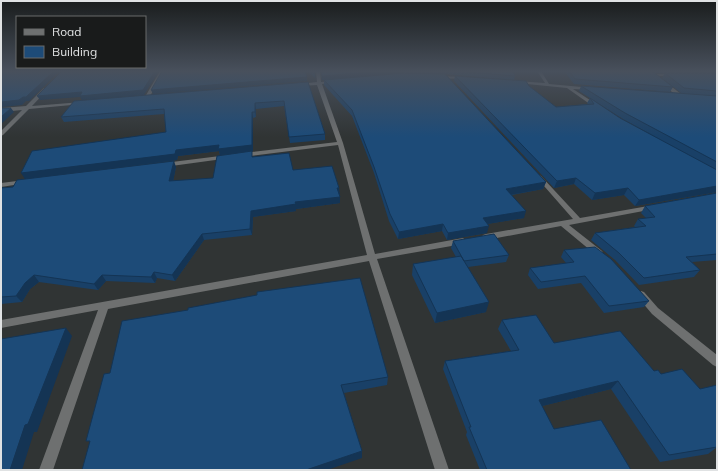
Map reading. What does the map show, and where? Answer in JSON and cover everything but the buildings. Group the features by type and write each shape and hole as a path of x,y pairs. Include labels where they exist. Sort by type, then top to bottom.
{"street":[{"path":"1,134 42,93"},
{"path":"148,97 150,93"},
{"path":"322,93 340,143 372,257 442,470"},
{"path":"577,93 600,109"},
{"path":"664,93 686,95"},
{"path":"140,98 155,97"},
{"path":"1,110 88,102"},
{"path":"158,166 340,143"},
{"path":"536,175 579,221"},
{"path":"1,185 32,181"},
{"path":"1,324 663,205"},
{"path":"563,224 606,258"},
{"path":"635,289 655,311 717,362"},
{"path":"46,470 104,306"}]}
